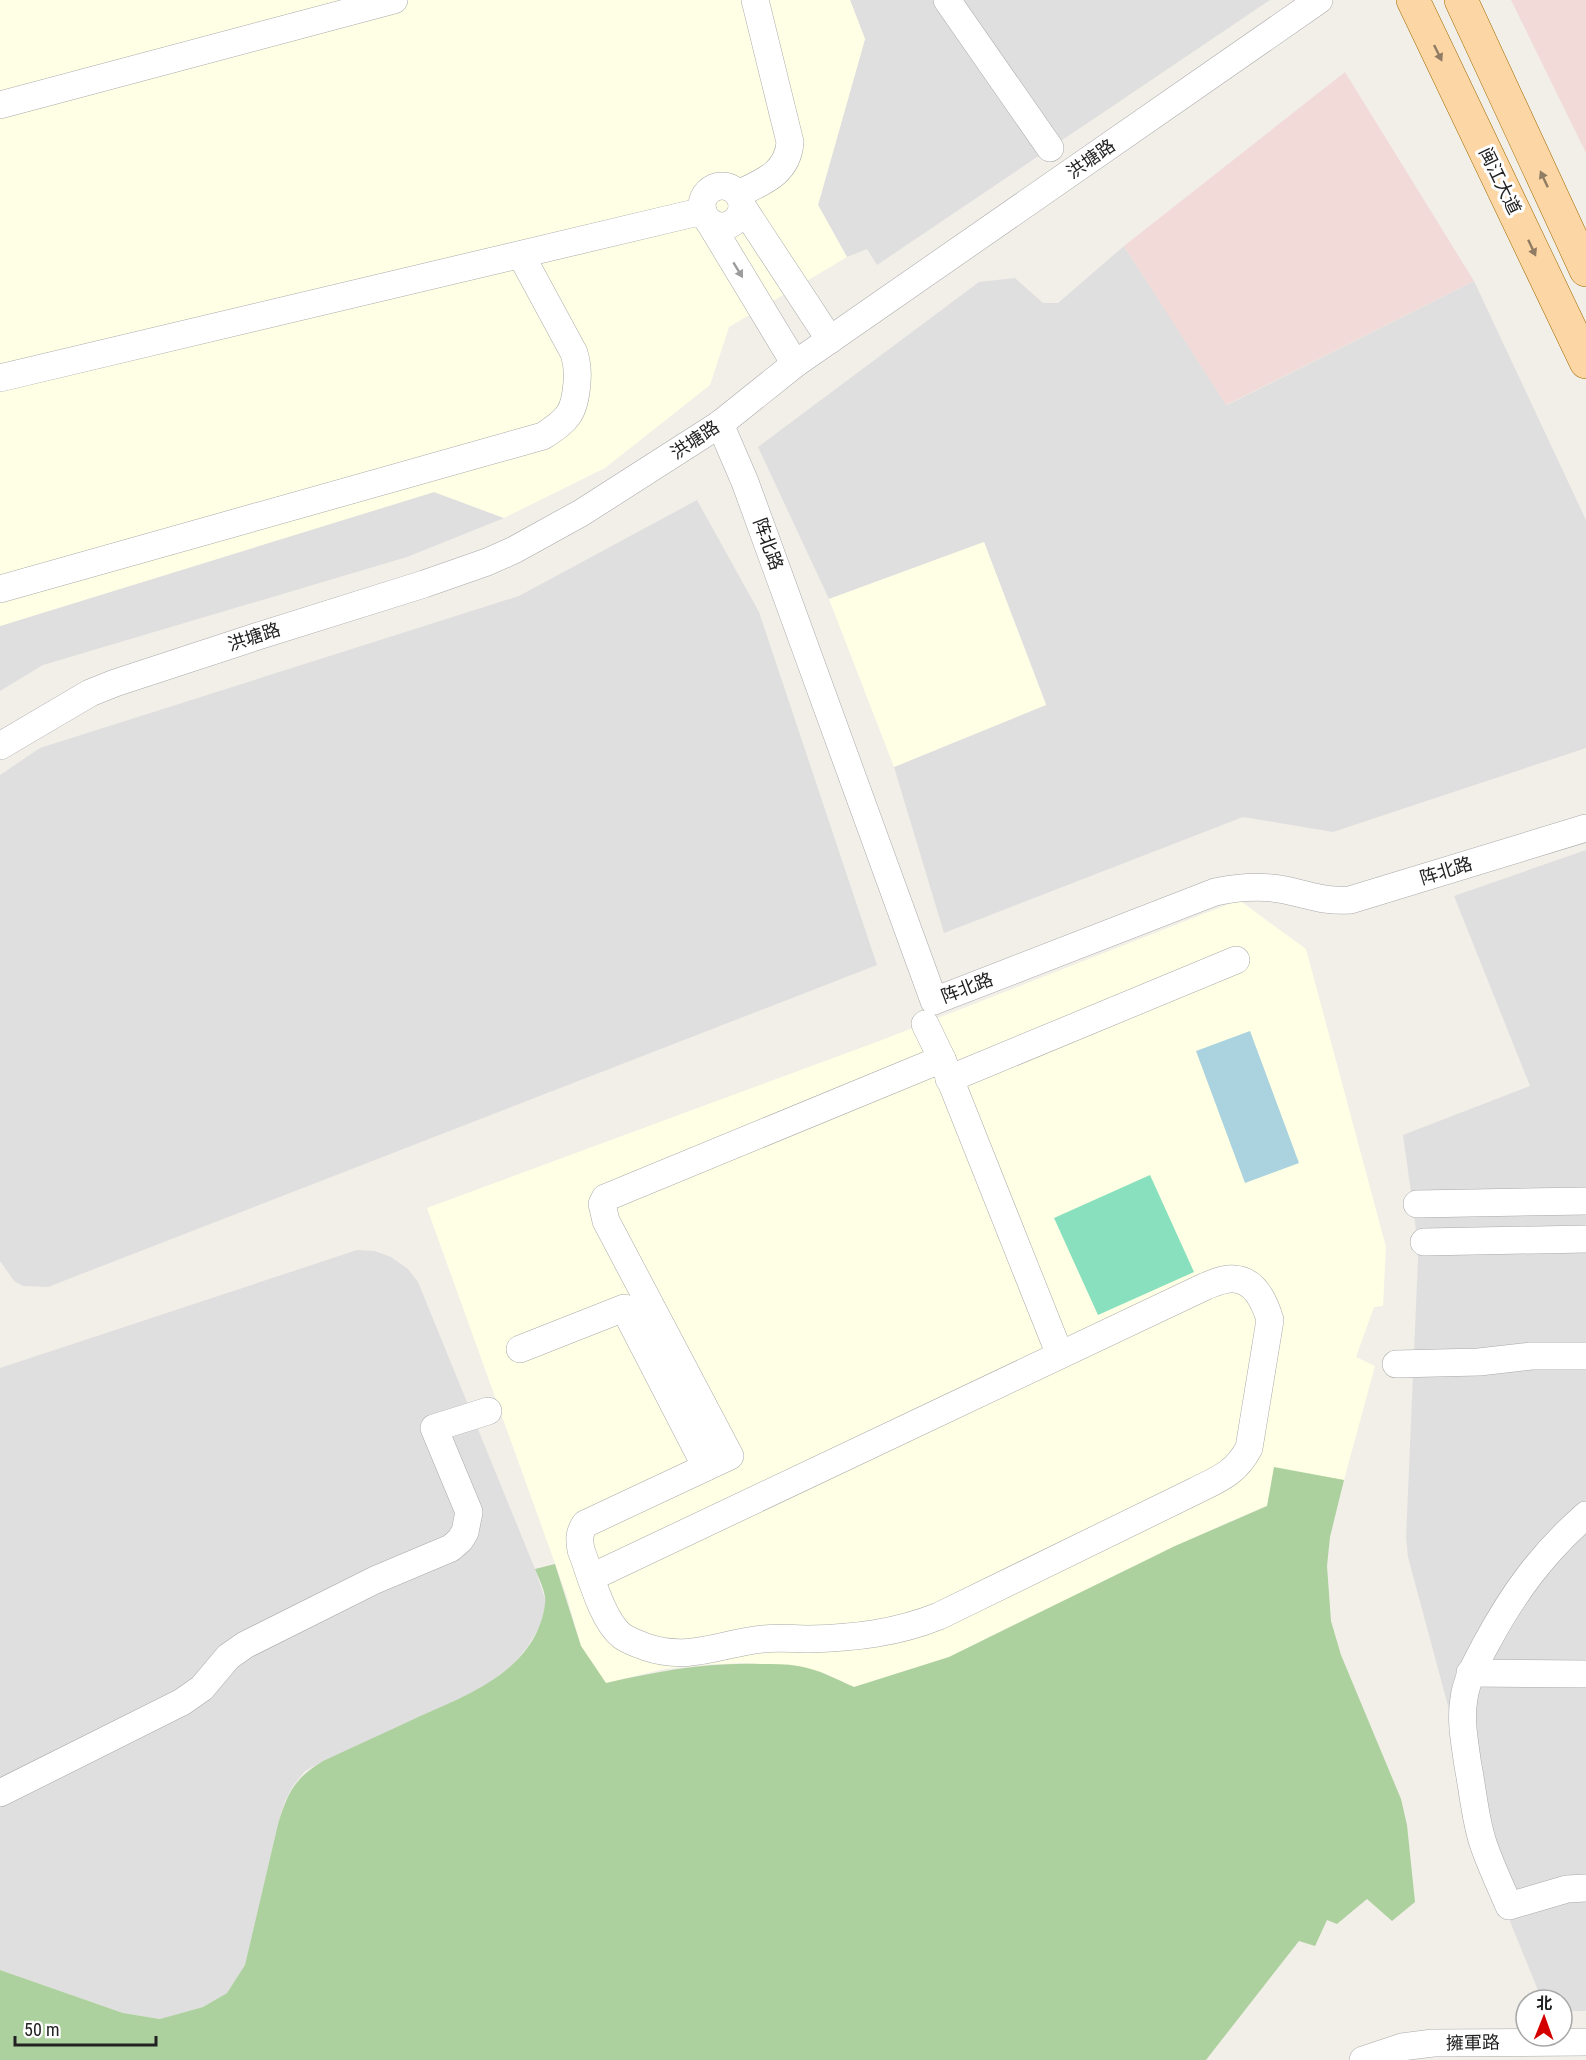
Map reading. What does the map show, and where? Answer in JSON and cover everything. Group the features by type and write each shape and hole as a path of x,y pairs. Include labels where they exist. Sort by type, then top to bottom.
{"main road":[{"name":"闽江大道","path":"1413,0 1586,362"},
{"path":"1461,0 1586,270"}],"street":[{"path":"0,105 394,0"},
{"path":"740,200 772,177 783,166 789,151 789,142 755,0"},
{"path":"947,0 1050,148"},
{"name":"洪塘路","path":"0,746 90,693 255,637 424,584 496,558 581,513 720,424 795,364 1319,0"},
{"path":"795,364 705,215 702,201 705,195 715,187 728,187 740,200 830,340"},
{"path":"0,378 521,255 705,215"},
{"path":"0,589 543,436 560,424 572,410 576,401 577,363 574,353 521,255"},
{"name":"阵北路","path":"720,424 749,494 934,1001 1215,892 1237,887 1261,887 1330,901 1350,900 1586,828"},
{"path":"674,1377 606,1221 602,1204 605,1198 1236,960"},
{"path":"925,1024 1060,1355"},
{"path":"1417,1204 1586,1201"},
{"path":"1424,1242 1586,1239"},
{"path":"520,1349 624,1308 730,1456 585,1524 580,1531 581,1550 612,1627 622,1636 655,1650 689,1654 766,1638 808,1639 867,1635 915,1626 1227,1475 1237,1467 1249,1448 1270,1320 1266,1305 1258,1293 1240,1280 1232,1278 1206,1286 592,1577"},
{"path":"1396,1364 1479,1362 1532,1356 1586,1356"},
{"path":"0,1793 182,1702 202,1689 228,1657 245,1645 375,1580 451,1548 465,1532 469,1512 434,1428 488,1411"},
{"path":"1586,1515 1523,1581 1505,1609 1470,1673 1462,1712 1467,1761 1482,1841 1509,1906 1567,1889 1586,1888"},
{"path":"1470,1673 1586,1674"},
{"name":"擁軍路","path":"1363,2060 1402,2047 1433,2043 1586,2042"}],"shaded area":[{"path":"0,0 850,0 865,39 818,205 847,257 729,327 710,385 605,468 504,518 434,492 0,626"},
{"path":"850,0 1270,0 877,265 867,249 847,257 818,205 865,39"},
{"path":"1511,0 1586,0 1586,153"},
{"path":"1345,72 1474,281 1226,405 1124,246"},
{"path":"1124,246 1227,405 1474,281 1586,520 1586,748 1333,832 1243,817 944,933 894,767 1046,704 984,542 829,599 758,447 979,282 1015,278 1043,303 1058,303"},
{"path":"434,492 504,518 407,557 43,665 0,691 0,626"},
{"path":"697,500 759,612 877,965 48,1287 23,1286 14,1281 0,1261 0,775 40,748 519,596"},
{"path":"984,542 1046,705 894,767 829,599"},
{"path":"1586,850 1586,2011 1574,2011 1574,1988 1537,1988 1478,1843 1459,1747 1408,1557 1406,1538 1418,1259 1403,1135 1530,1086 1454,896"},
{"path":"1239,900 1306,949 1386,1247 1383,1306 1374,1307 1356,1357 1375,1366 1344,1480 1274,1468 1268,1505 1175,1546 949,1657 854,1687 824,1673 798,1666 740,1663 664,1669 606,1683 581,1646 566,1594 427,1208 882,1040"},
{"path":"357,1250 375,1251 391,1257 408,1269 418,1282 535,1569 546,1602 540,1626 513,1665 481,1689 305,1771 285,1801 245,1966 227,1993 203,2007 161,2019 123,2013 0,1970 0,1368"}],"green space":[{"path":"1150,1175 1194,1272 1098,1315 1054,1218"},
{"path":"1274,1467 1344,1480 1330,1537 1327,1566 1331,1621 1341,1655 1401,1799 1407,1825 1415,1902 1392,1921 1367,1899 1337,1924 1327,1920 1315,1946 1299,1941 1206,2060 0,2060 0,1970 123,2013 160,2019 203,2007 227,1993 245,1965 278,1824 293,1787 305,1774 323,1761 476,1690 514,1664 528,1647 539,1627 545,1604 544,1591 535,1569 555,1564 581,1646 606,1683 702,1666 775,1664 813,1669 854,1687 949,1657 1175,1546 1267,1506"}],"water":[{"path":"1250,1031 1299,1163 1245,1183 1196,1051"}]}
